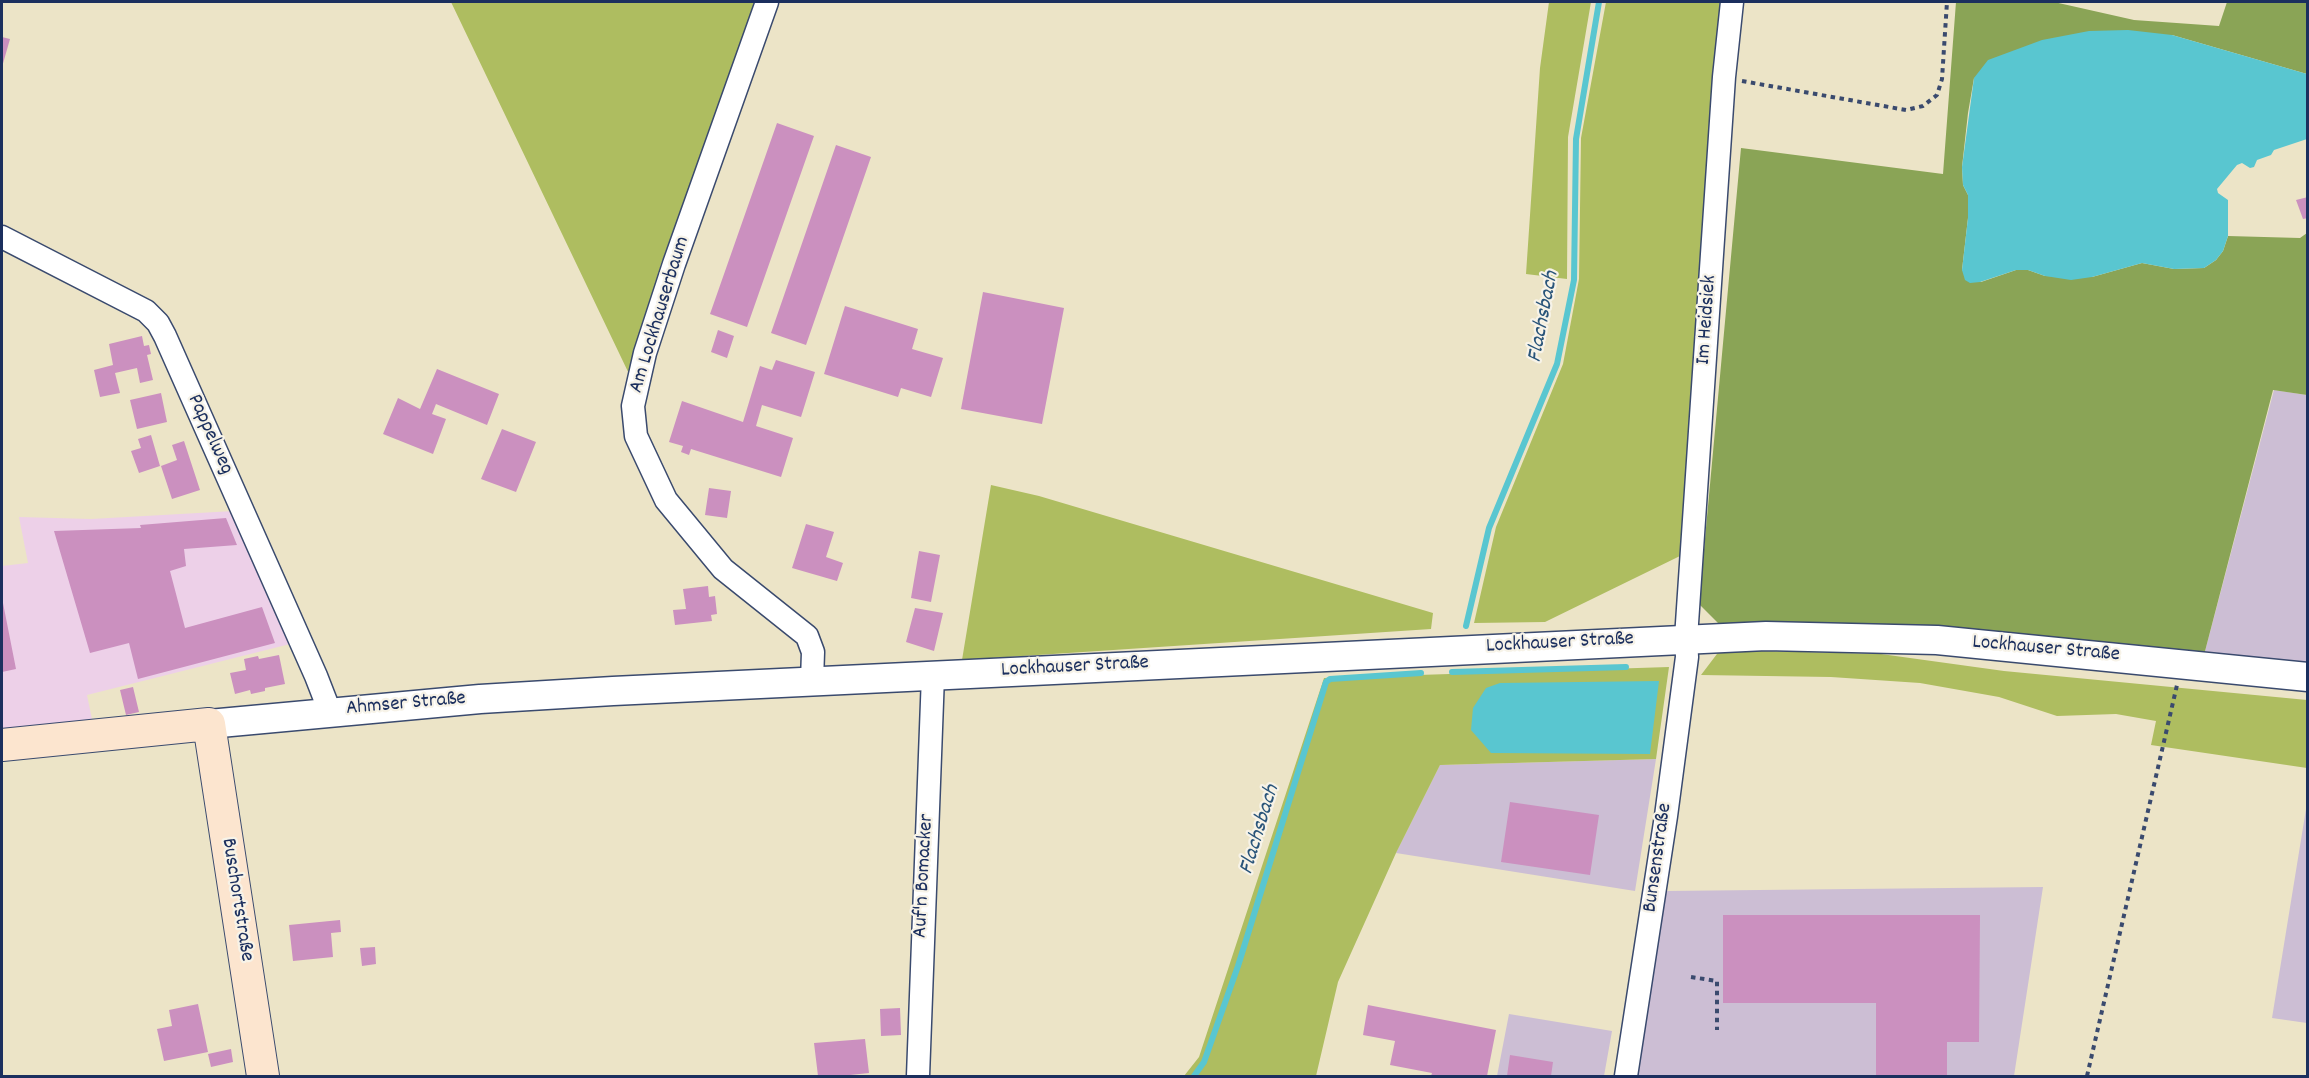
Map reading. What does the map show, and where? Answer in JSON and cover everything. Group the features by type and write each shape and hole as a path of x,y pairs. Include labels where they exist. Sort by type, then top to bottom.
{"main road":[{"name":"Ahmser Straße","path":"2,745 209,724"},
{"name":"Buschortstraße","path":"209,724 264,1077"}],"street":[{"name":"Am Lockhauserbaum","path":"767,2 674,264 645,352 633,406 636,436 666,500 723,569 807,636 813,652 812,681"},
{"name":"Im Heidsiek","path":"1686,638 1724,77 1732,2"},
{"name":"Pappelweg","path":"2,237 146,311 158,323 330,712"},
{"name":"Lockhauser Straße","path":"812,681 1766,636 1937,640 2307,677"},
{"name":"Bunsenstraße","path":"1626,1077 1666,816 1687,657 1686,638"},
{"name":"Auf'n Bomacker","path":"918,1077 933,675"},
{"name":"Ahmser Straße","path":"209,724 480,699 812,681"}],"path":[{"path":"1724,77 1906,110 1923,106 1937,96 1942,79 1947,2"},
{"path":"2087,1077 2175,700"},
{"path":"1691,977 1718,981 1717,1030"}],"shaded area":[{"path":"2274,390 2307,395 2307,666 2204,655"},
{"path":"234,511 294,643 87,695 93,724 2,734 2,566 28,563 19,517 91,519"},
{"path":"1656,759 1635,891 1396,853 1440,765"},
{"path":"2307,803 2308,1023 2272,1018"},
{"path":"2043,887 2014,1076 1634,1076 1665,891"},
{"path":"1509,1014 1612,1031 1604,1076 1497,1076"}],"green space":[{"path":"451,2 758,2 661,264 631,378"},
{"path":"1549,2 1591,2 1568,137 1567,279 1526,274 1540,68"},
{"path":"1606,2 1720,2 1680,556 1545,622 1474,623 1496,527 1563,364 1579,279 1581,138"},
{"path":"1956,2 2054,2 2134,20 2219,26 2227,2 2307,2 2307,74 2172,35 1974,78 1968,113 1962,167 1963,185 1968,195 1968,218 1962,270 1981,282 2016,270 2028,270 2045,276 2092,277 2142,263 2174,269 2204,268 2216,260 2223,251 2228,236 2300,238 2307,233 2307,395 2273,390 2204,655 1719,624 1699,604 1741,148 1943,174"},
{"path":"991,485 1039,496 1433,613 1431,629 962,660"},
{"path":"1720,650 1881,654 2004,671 2307,700 2307,768 2151,745 2156,721 2116,714 2057,716 1999,697 1920,683 1831,677 1701,675"},
{"path":"1669,667 1656,759 1440,765 1396,853 1338,982 1316,1076 1184,1076 1199,1057 1324,678"}],"water":[{"path":"2128,30 2172,35 2307,74 2307,139 2274,150 2271,155 2257,160 2254,167 2250,168 2242,163 2237,165 2217,189 2218,193 2228,200 2228,236 2223,251 2216,260 2204,268 2174,269 2142,263 2092,277 2071,280 2045,276 2028,270 2016,270 1980,282 1970,283 1965,280 1962,270 1968,218 1968,195 1963,185 1962,167 1974,78 1988,60 2042,40 2089,31"},
{"path":"1659,681 1650,754 1491,753 1471,730 1473,708 1486,688 1500,683"}],"building":[{"path":"2,37 10,39 2,67"},
{"path":"777,123 814,136 747,327 710,314"},
{"path":"836,145 871,157 806,345 771,333"},
{"path":"2308,197 2308,218 2303,219 2296,200"},
{"path":"983,292 1064,308 1042,424 961,409"},
{"path":"845,306 918,329 912,349 943,358 931,397 901,388 898,397 824,374"},
{"path":"718,330 734,336 727,358 711,352"},
{"path":"142,336 144,346 149,345 151,354 147,355 153,380 140,383 137,368 115,373 120,393 100,397 94,370 113,365 109,344"},
{"path":"776,360 815,372 801,417 762,405 756,426 793,438 781,477 691,449 689,455 681,452 683,446 669,442 682,401 743,422 760,366 772,370"},
{"path":"437,369 499,394 487,425 436,404 432,414 446,419 433,454 383,434 398,398 420,409"},
{"path":"161,393 167,422 137,429 130,400"},
{"path":"502,429 536,442 516,492 481,479"},
{"path":"151,435 160,466 139,473 131,451 141,448 138,439"},
{"path":"184,441 200,490 172,499 161,466 177,460 172,445"},
{"path":"709,488 731,491 727,518 705,515"},
{"path":"226,518 237,545 184,549 186,566 170,571 185,628 262,607 275,643 138,679 129,643 90,653 54,531 141,528 140,525"},
{"path":"806,524 834,532 826,557 843,563 837,581 792,568"},
{"path":"919,551 940,555 931,602 911,598"},
{"path":"708,586 709,597 715,596 717,614 711,615 712,621 675,625 673,610 686,609 683,589"},
{"path":"2,603 16,669 2,672"},
{"path":"915,608 943,613 934,651 906,642"},
{"path":"279,655 285,684 265,688 265,691 251,694 250,690 235,694 230,673 246,670 244,659"},
{"path":"133,687 139,712 126,715 120,690"},
{"path":"1510,802 1599,815 1590,875 1501,862"},
{"path":"1723,915 1980,915 1979,1042 1947,1042 1947,1076 1876,1076 1876,1003 1723,1003"},
{"path":"340,920 341,932 331,933 333,957 293,961 289,925"},
{"path":"375,947 376,964 362,966 360,948"},
{"path":"198,1004 208,1052 164,1061 157,1029 172,1026 169,1010"},
{"path":"1368,1005 1496,1030 1487,1076 1431,1076 1432,1073 1390,1065 1395,1041 1363,1035"},
{"path":"900,1008 901,1035 881,1036 880,1009"},
{"path":"865,1039 869,1073 818,1076 814,1043"},
{"path":"231,1049 233,1062 211,1067 208,1054"},
{"path":"1510,1055 1553,1062 1551,1076 1507,1076"}],"waterway":[{"name":"Flachsbach","path":"1466,626 1489,528 1557,364 1574,280 1576,139 1599,2"},
{"path":"1452,672 1626,667"},
{"name":"Flachsbach","path":"1194,1076 1204,1062 1238,966 1326,682 1330,679 1421,673"}]}
